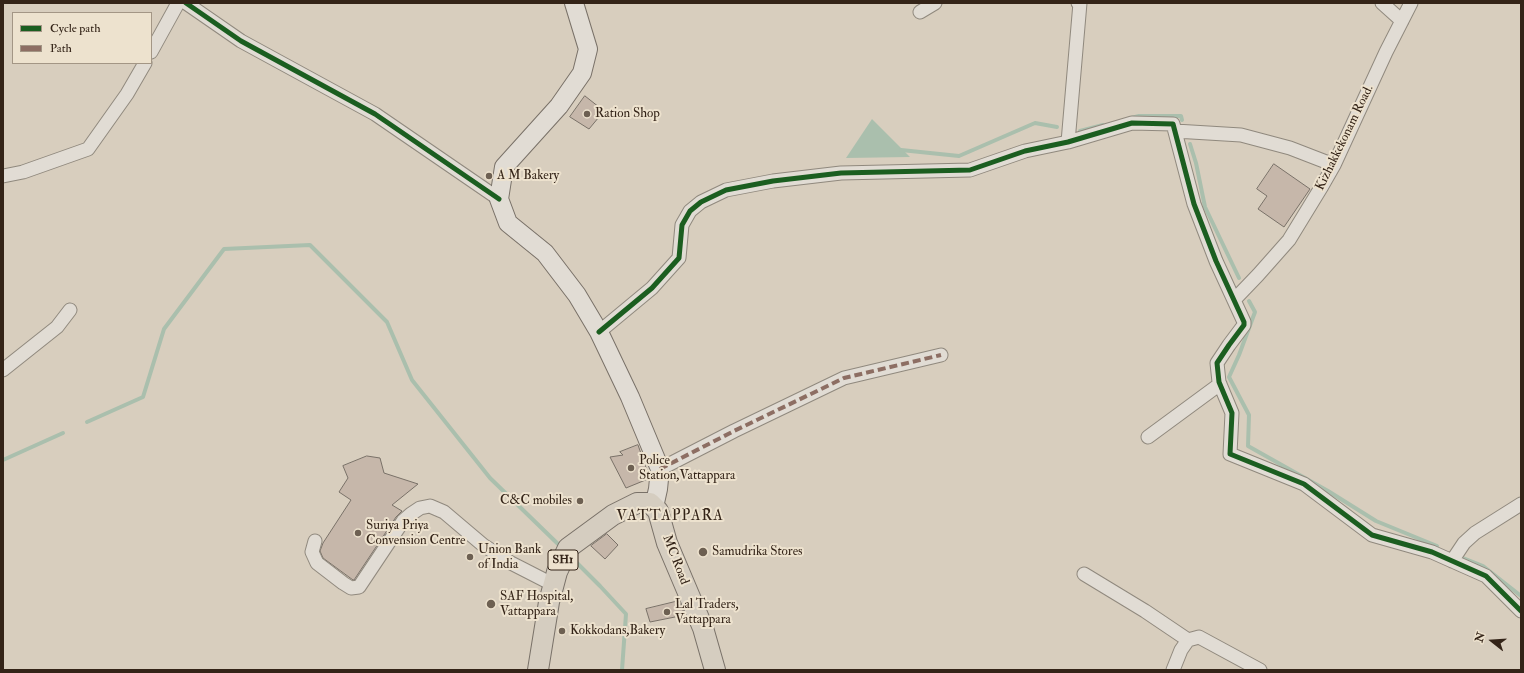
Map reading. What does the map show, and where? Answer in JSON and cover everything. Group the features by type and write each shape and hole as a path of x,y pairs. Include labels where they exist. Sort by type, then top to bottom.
{"main road":[{"path":"574,3 588,49 582,73 559,106 504,167 499,199 508,223 545,253 577,295 599,332 630,397 660,469 654,507"},
{"name":"SH1","path":"538,670 549,602 557,572 568,548 613,515 637,503 650,503 654,507"},
{"name":"MC Road","path":"654,507 658,511 667,543 703,628 715,670"}],"street":[{"path":"152,50 178,3"},
{"path":"186,3 241,42 375,114 499,199"},
{"path":"920,12 935,3"},
{"path":"1068,142 1080,4 1078,3"},
{"path":"1382,3 1402,21"},
{"name":"Kizhakkekonam Road.","path":"1234,300 1289,240 1334,165 1386,52 1411,3"},
{"path":"3,176 23,172 88,149 127,94 144,64"},
{"path":"599,332 652,288 678,258 682,225 690,211 701,202 726,190 773,181 840,173 970,170 1025,150 1068,142 1132,122 1173,124 1194,204 1216,261 1244,322 1244,325 1217,364 1218,378 1232,413 1230,454 1304,484 1372,535 1432,552 1486,576 1521,611"},
{"path":"1175,131 1240,136 1290,148 1334,165"},
{"path":"3,370 57,326 70,310"},
{"path":"660,469 734,431 844,378 941,355"},
{"path":"1148,437 1220,384"},
{"path":"1452,562 1464,543 1474,533 1521,504"},
{"path":"315,540 312,552 317,563 351,588 358,587 403,521 420,508 430,506 444,512 483,546 554,585"},
{"path":"1084,574 1146,611 1188,640"},
{"path":"1173,670 1181,650 1188,640 1199,637 1260,670"}],"shaded area":[{"path":"872,119 910,157 846,158"}],"building":[{"name":"Ration Shop","path":"585,96 604,111 589,129 570,117"},
{"path":"1274,164 1310,189 1284,227 1258,209 1267,196 1257,189"},
{"name":"Police Station,Vattappara","path":"638,445 649,476 648,479 626,488 610,457 623,455 620,452"},
{"name":"Suriya Priya Convension Centre","path":"367,456 380,458 384,473 418,484 392,505 402,511 396,517 353,580 323,558 320,551 323,543 351,500 339,492 348,478 343,466"},
{"path":"607,534 618,545 605,559 591,546"},
{"name":"Lal Traders, Vattappara","path":"679,601 685,615 650,622 646,609"}],"waterway":[{"path":"1131,118 1139,116 1181,116 1182,120"},
{"path":"901,150 959,156 1035,123 1057,127"},
{"path":"1080,131 1103,125"},
{"path":"1190,144 1196,163 1205,207 1239,278"},
{"path":"87,422 143,397 164,329 224,249 310,245 387,322 412,380 490,478 558,544"},
{"path":"1249,301 1255,312 1229,377 1249,415 1248,446 1328,491 1376,521 1437,546"},
{"path":"3,460 63,433"},
{"path":"1463,558 1483,566 1521,596"},
{"path":"575,561 626,614 622,670"}],"marked path":[{"path":"660,469 734,431 844,378 941,355"}],"cycle path":[{"path":"186,3 241,41 375,114 499,199"},
{"path":"599,332 652,288 679,258 682,225 690,211 701,202 726,190 773,181 841,173 970,170 1025,151 1068,142 1132,123 1173,124 1194,204 1216,261 1244,322 1244,325 1217,363 1219,382 1232,413 1230,454 1304,484 1372,535 1432,552 1486,576 1521,611"}],"place":[{"name":"Ration Shop","path":"587,114"},
{"name":"A M Bakery","path":"489,176"},
{"name":"Police Station,Vattappara","path":"631,468"},
{"name":"C&C mobiles","path":"580,501"},
{"name":"Suriya Priya Convension Centre","path":"358,533"},
{"name":"Samudrika Stores","path":"703,552"},
{"name":"Union Bank of India","path":"470,557"},
{"name":"SAF Hospital, Vattappara","path":"491,604"},
{"name":"Lal Traders, Vattappara","path":"667,612"},
{"name":"Kokkodans,Bakery","path":"562,631"}],"district":[{"name":"VATTAPPARA","path":"670,517"}]}
